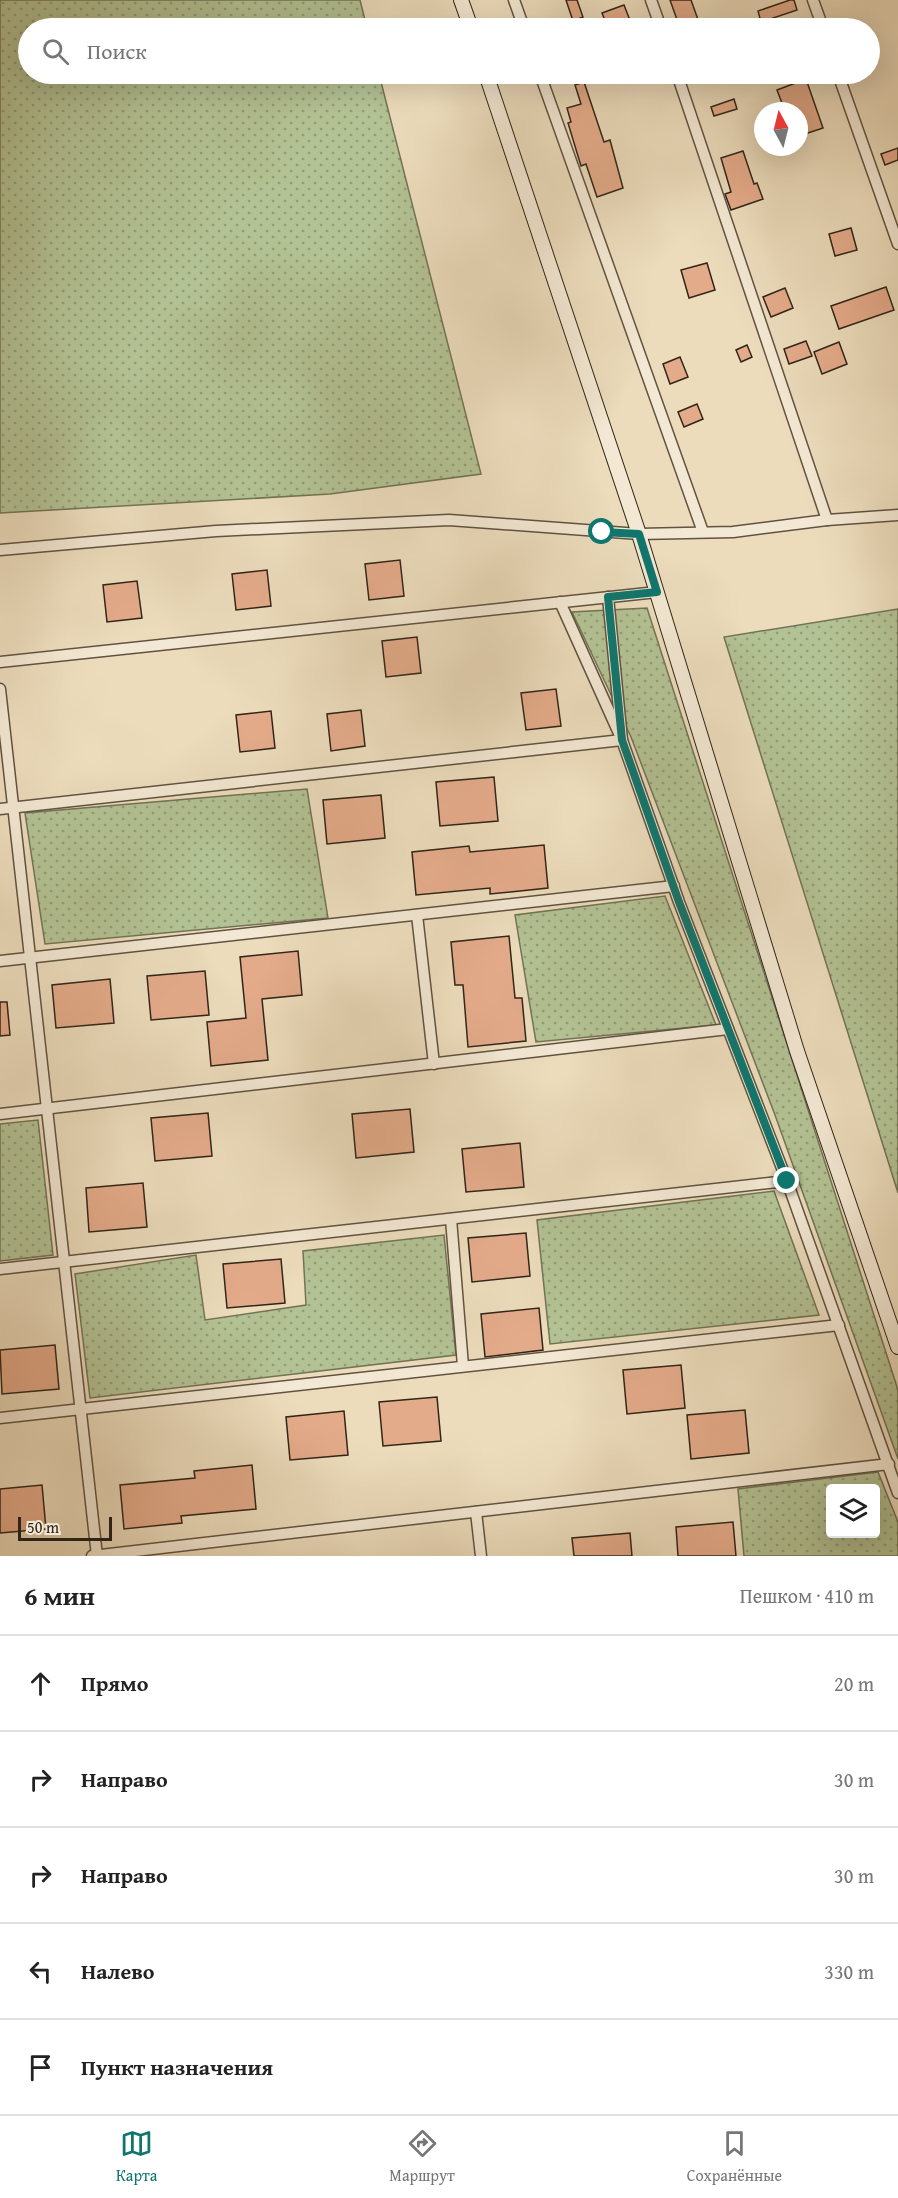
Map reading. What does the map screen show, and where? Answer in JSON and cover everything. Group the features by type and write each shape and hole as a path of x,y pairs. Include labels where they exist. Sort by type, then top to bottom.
{"main road":[{"path":"461,0 467,18"},
{"path":"489,84 639,534 797,1051 898,1347"}],"street":[{"path":"514,0 520,18"},
{"path":"651,0 657,18"},
{"path":"813,0 819,18"},
{"path":"544,84 703,532"},
{"path":"680,84 827,520"},
{"path":"842,84 898,244"},
{"path":"0,550 226,530 449,520 639,534 733,532 827,520 898,515"},
{"path":"0,662 657,592"},
{"path":"608,597 622,740"},
{"path":"560,602 622,740 674,886 787,1181 898,1493"},
{"path":"0,689 97,1556"},
{"path":"0,809 622,740"},
{"path":"0,961 674,886"},
{"path":"417,915 434,1064"},
{"path":"0,1114 728,1029"},
{"path":"0,1269 787,1181"},
{"path":"451,1219 463,1366"},
{"path":"0,1418 839,1324"},
{"path":"92,1556 889,1464"},
{"path":"476,1512 481,1556"}],"green space":[{"path":"0,0 360,0 364,18 18,18 18,84 382,84 481,474 330,494 0,513"},
{"path":"647,608 898,1390 898,1459 775,1115 631,737 572,612"},
{"path":"898,609 898,1193 724,637"},
{"path":"307,789 328,918 45,944 25,813"},
{"path":"665,896 716,1025 536,1042 515,915"},
{"path":"38,1120 53,1255 0,1261 0,1124"},
{"path":"774,1191 819,1315 550,1344 537,1220"},
{"path":"444,1235 456,1355 90,1398 75,1274 196,1255 205,1320 306,1305 303,1251"},
{"path":"878,1472 898,1522 898,1556 744,1556 738,1489"}],"building":[{"path":"566,0 577,0 583,17 572,18"},
{"path":"670,0 691,0 697,18 676,18"},
{"path":"790,0 794,0 797,10 773,18 760,18 758,11"},
{"path":"624,5 629,18 604,18 602,13"},
{"path":"585,84 604,142 610,140 623,188 597,197 586,164 581,166 568,123 571,122 567,108 581,104 575,85"},
{"path":"793,84 808,84 823,128 808,133 808,102 782,102 777,90"},
{"path":"734,99 737,109 714,116 711,107"},
{"path":"898,148 898,160 885,165 881,154"},
{"path":"743,151 754,184 757,183 763,199 731,210 725,194 731,192 721,158"},
{"path":"851,228 857,250 835,256 829,234"},
{"path":"707,263 715,290 689,298 681,270"},
{"path":"886,287 894,310 839,329 831,306"},
{"path":"785,288 793,308 771,317 763,297"},
{"path":"806,341 812,356 789,364 784,349"},
{"path":"839,342 847,364 822,374 814,352"},
{"path":"747,345 752,357 741,362 736,350"},
{"path":"680,357 688,377 670,384 663,364"},
{"path":"697,404 703,419 684,427 678,412"},
{"path":"400,560 404,596 369,600 365,564"},
{"path":"267,570 271,606 236,610 232,574"},
{"path":"137,581 142,618 107,622 103,585"},
{"path":"417,637 421,673 386,677 382,641"},
{"path":"556,689 561,726 526,730 521,693"},
{"path":"361,710 365,746 331,751 327,714"},
{"path":"271,711 275,748 240,752 236,715"},
{"path":"494,777 498,821 440,826 436,782"},
{"path":"381,795 385,838 327,844 323,800"},
{"path":"544,845 548,888 490,894 490,888 416,895 412,852 469,846 470,852"},
{"path":"509,936 515,998 522,998 526,1041 468,1047 463,985 455,985 451,942"},
{"path":"298,951 302,995 262,999 268,1060 211,1066 207,1022 246,1018 240,957"},
{"path":"205,971 209,1015 151,1020 147,976"},
{"path":"110,979 114,1023 56,1028 52,985"},
{"path":"0,1002 7,1002 10,1035 0,1036"},
{"path":"410,1109 414,1152 356,1158 352,1114"},
{"path":"208,1113 212,1156 155,1161 151,1118"},
{"path":"520,1143 524,1187 466,1192 462,1149"},
{"path":"143,1183 147,1227 89,1232 86,1188"},
{"path":"526,1233 530,1276 472,1282 468,1238"},
{"path":"281,1259 285,1303 227,1308 223,1264"},
{"path":"539,1308 543,1350 485,1357 481,1314"},
{"path":"55,1345 59,1389 2,1394 0,1350"},
{"path":"681,1365 685,1408 627,1414 623,1370"},
{"path":"437,1397 441,1441 383,1446 379,1402"},
{"path":"745,1410 749,1453 691,1459 687,1415"},
{"path":"344,1411 348,1455 290,1460 286,1417"},
{"path":"252,1465 256,1509 181,1516 182,1523 124,1529 120,1485 195,1478 194,1471"},
{"path":"42,1485 46,1529 0,1533 0,1489"},
{"path":"733,1522 736,1556 678,1556 676,1527"},
{"path":"630,1533 632,1556 574,1556 572,1538"}],"route":[{"path":"602,532 639,534 657,592 608,597 622,740 679,902 787,1181"}]}
